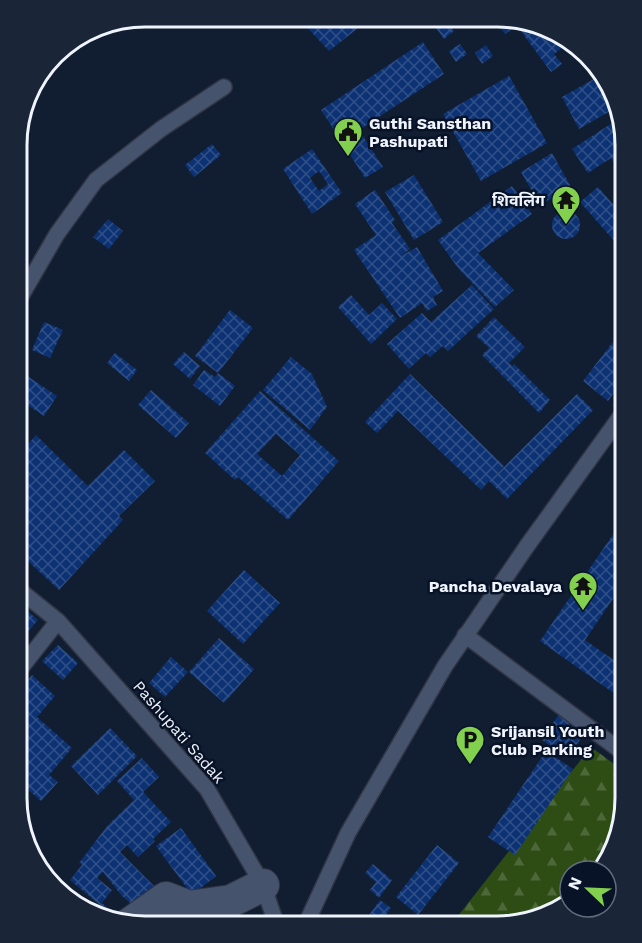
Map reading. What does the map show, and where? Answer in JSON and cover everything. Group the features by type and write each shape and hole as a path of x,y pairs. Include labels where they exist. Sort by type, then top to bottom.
{"street":[{"path":"141,916 166,898 189,908 231,901 263,885"}],"lane":[{"path":"27,286 57,234 96,180 161,129 224,87"},
{"path":"309,916 348,833 465,634 615,424"},
{"name":"Pashupati Sadak","path":"27,596 58,621 207,789 263,885 274,916"},
{"path":"27,660 58,621"},
{"path":"465,634 615,746"}],"green space":[{"path":"591,747 615,765 613,821 603,850 598,859 558,859 558,899 528,912 497,916 458,916"}],"building":[{"path":"307,27 359,27 329,51"},
{"path":"451,27 454,31 444,39 436,28"},
{"path":"500,27 513,28 505,34"},
{"path":"520,29 542,36 563,47 554,54 562,64 551,72"},
{"path":"423,42 444,74 359,130 383,167 365,178 321,110"},
{"path":"460,44 467,54 456,62 449,51"},
{"path":"486,45 493,56 482,64 475,53"},
{"path":"509,76 547,143 481,181 443,114"},
{"path":"594,79 610,111 579,129 562,97"},
{"path":"613,123 615,164 611,158 588,173 572,149"},
{"path":"212,144 221,155 194,177 185,165"},
{"path":"312,149 342,193 312,214 283,169","holes":["319,171 328,184 319,191 310,178"]},
{"path":"552,153 571,187 540,205 521,172"},
{"path":"414,175 443,222 414,240 385,192"},
{"path":"512,186 532,214 478,253 514,290 495,307 458,268 438,240"},
{"path":"598,187 615,207 615,242 580,202"},
{"path":"375,190 395,220 392,223 410,249 401,256 417,247 443,291 433,297 437,305 427,311 422,303 400,318 354,250 376,235 355,204"},
{"path":"566,211 576,215 580,225 576,235 566,239 556,235 552,225 556,215"},
{"path":"108,219 123,231 109,249 93,237"},
{"path":"472,285 494,309 448,351 443,346 430,357 426,353 409,369 387,344 422,313 431,322"},
{"path":"351,295 369,315 382,303 397,319 371,344 338,307"},
{"path":"230,310 253,328 218,373 195,356"},
{"path":"494,317 525,347 509,363 512,366 514,364 550,400 539,413 482,355 489,348 476,336"},
{"path":"44,322 63,330 50,358 32,350"},
{"path":"615,339 615,392 608,401 583,381"},
{"path":"184,352 200,366 190,379 173,364"},
{"path":"115,353 137,370 129,381 107,363"},
{"path":"291,357 312,374 327,407 310,430 263,390"},
{"path":"204,370 215,377 218,373 235,386 220,406 193,385"},
{"path":"410,374 504,466 494,477 577,394 593,410 507,499 489,481 481,490 398,411 377,433 365,422"},
{"path":"27,376 57,396 44,416 27,405"},
{"path":"151,390 189,423 176,438 138,405"},
{"path":"260,391 339,461 288,520 238,477 235,480 205,453","holes":["276,434 300,455 282,476 257,454"]},
{"path":"36,435 88,486 124,450 155,481 119,516 123,520 59,590 27,560 27,445"},
{"name":"Pancha Devalaya","path":"615,532 615,596 585,640 615,661 615,694 540,641"},
{"path":"244,570 280,603 243,644 207,611"},
{"path":"27,611 38,620 27,633"},
{"path":"219,638 254,669 224,703 189,672"},
{"path":"58,645 78,663 63,680 42,661"},
{"path":"171,657 188,672 165,697 149,683"},
{"path":"32,675 55,696 37,717 72,748 49,775 58,782 41,801 27,789 27,681"},
{"path":"561,712 587,730 567,758 541,739"},
{"path":"110,728 137,756 98,795 71,766"},
{"path":"546,751 573,769 515,855 488,837"},
{"path":"142,758 159,777 143,792 171,822 138,857 127,845 120,852 162,894 141,912 121,895 103,872 97,878 112,890 102,903 111,911 99,906 100,905 70,880 82,865 79,863 108,825 134,800 117,781"},
{"path":"181,828 216,876 192,895 156,846"},
{"path":"437,845 459,863 418,915 396,897"},
{"path":"373,864 392,880 379,898 370,890 376,882 365,873"},
{"path":"380,900 391,908 385,916 368,916"},
{"path":"215,908 225,916 209,916"}],"place":[{"name":"Guthi Sansthan Pashupati","path":"348,158"},
{"name":"शिवलिंग","path":"566,226"},
{"name":"Pancha Devalaya","path":"583,612"},
{"name":"Srijansil Youth Club Parking","path":"470,766"}]}
